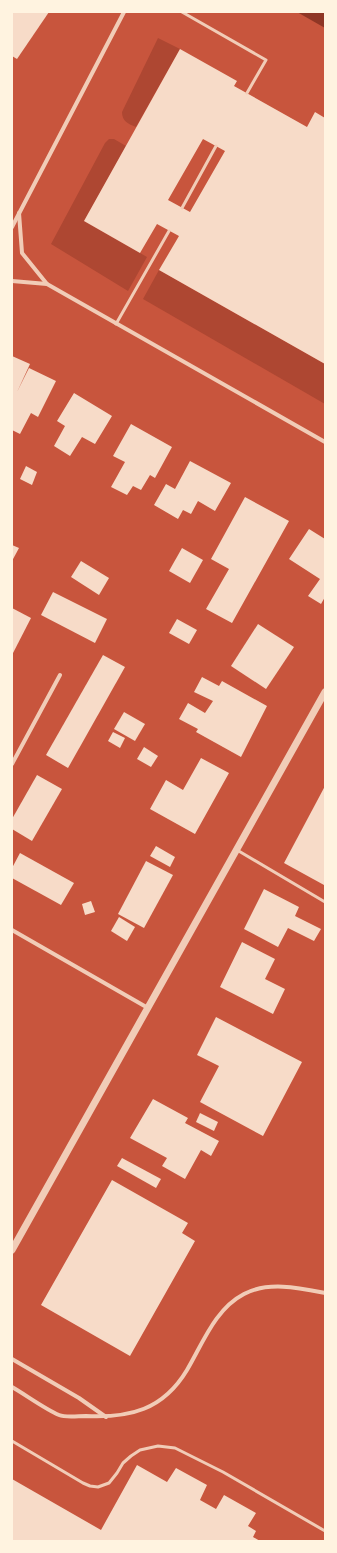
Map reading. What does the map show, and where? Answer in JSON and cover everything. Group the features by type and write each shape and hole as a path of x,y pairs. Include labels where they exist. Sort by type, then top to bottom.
{"street":[{"path":"12,227 18,212 124,12"},
{"path":"18,212 22,253 47,284 325,442"},
{"path":"12,280 47,284"},
{"path":"12,764 60,675"},
{"path":"12,1250 325,692"},
{"path":"12,930 148,1008"},
{"path":"12,1387 60,1415 106,1417 137,1412 160,1402 171,1392 186,1372 212,1326 232,1301 246,1293 260,1288 273,1287 325,1293"},
{"path":"12,1359 79,1398 106,1417"}],"lane":[{"path":"182,12 266,60 247,93"},
{"path":"182,208 216,146"},
{"path":"116,324 169,231"},
{"path":"236,850 325,902"},
{"path":"12,1442 83,1483 98,1487 109,1483 123,1463 140,1450 158,1446 175,1448 223,1472 325,1531"}],"shaded area":[{"path":"297,12 325,12 325,28"},
{"path":"158,38 180,49 136,127 126,122 123,118 122,112"},
{"path":"109,139 114,139 126,146 84,221 147,257 128,291 51,244 105,143"},
{"path":"159,270 325,364 325,404 143,299"}],"building":[{"path":"12,12 49,12 17,59 12,56"},
{"path":"180,49 237,81 234,86 307,127 315,112 325,118 325,364 159,270 179,236 157,224 140,253 84,221","holes":["203,139 225,151 190,212 168,200"]},
{"path":"12,356 30,364 17,392 29,368 56,381 38,417 31,413 20,434 12,430"},
{"path":"74,393 112,416 95,444 82,437 70,456 54,446 65,426 57,421"},
{"path":"131,424 172,447 155,478 150,475 141,490 133,486 127,495 111,487 125,462 113,456"},
{"path":"190,461 231,483 215,511 198,501 191,514 183,510 178,519 154,505 166,484 175,489"},
{"path":"26,466 37,472 32,485 20,479"},
{"path":"245,497 289,521 232,623 206,609 229,569 211,559"},
{"path":"309,529 325,539 325,597 321,604 308,596 320,579 289,559"},
{"path":"12,545 19,548 12,561"},
{"path":"182,548 203,560 190,583 169,571"},
{"path":"81,561 109,578 99,595 71,577"},
{"path":"53,592 107,619 95,643 41,615"},
{"path":"12,608 31,618 12,655"},
{"path":"177,619 197,630 189,644 169,633"},
{"path":"258,624 294,647 266,689 231,666"},
{"path":"103,655 125,667 68,768 46,755"},
{"path":"202,677 219,686 222,681 267,706 241,757 196,732 198,729 179,719 188,703 205,713 213,701 194,692"},
{"path":"124,712 145,724 135,741 114,729"},
{"path":"113,732 125,738 120,748 108,741"},
{"path":"144,747 158,756 151,767 137,759"},
{"path":"201,758 229,773 195,834 150,809 166,780 183,790"},
{"path":"37,775 62,789 32,841 12,829 12,819"},
{"path":"325,786 325,883 324,885 284,863"},
{"path":"156,846 175,857 170,867 150,856"},
{"path":"20,853 74,883 61,905 12,878 12,868"},
{"path":"146,861 173,875 144,928 118,914"},
{"path":"264,889 299,907 295,916 321,929 314,941 288,928 278,947 244,929"},
{"path":"91,901 95,912 85,915 82,904"},
{"path":"119,917 135,927 127,941 111,931"},
{"path":"242,942 275,959 265,979 285,989 273,1014 220,987"},
{"path":"216,1017 302,1062 263,1136 200,1102 219,1066 197,1055"},
{"path":"153,1099 188,1118 185,1123 219,1141 211,1156 201,1150 185,1179 162,1166 167,1158 130,1138"},
{"path":"200,1113 218,1122 214,1131 196,1122"},
{"path":"122,1158 161,1179 156,1188 117,1166"},
{"path":"112,1180 188,1223 182,1233 195,1241 130,1356 41,1305"},
{"path":"137,1465 167,1482 176,1468 207,1485 200,1500 216,1509 224,1495 256,1513 248,1526 256,1531 253,1537 260,1541 12,1541 12,1479 101,1530"}]}
